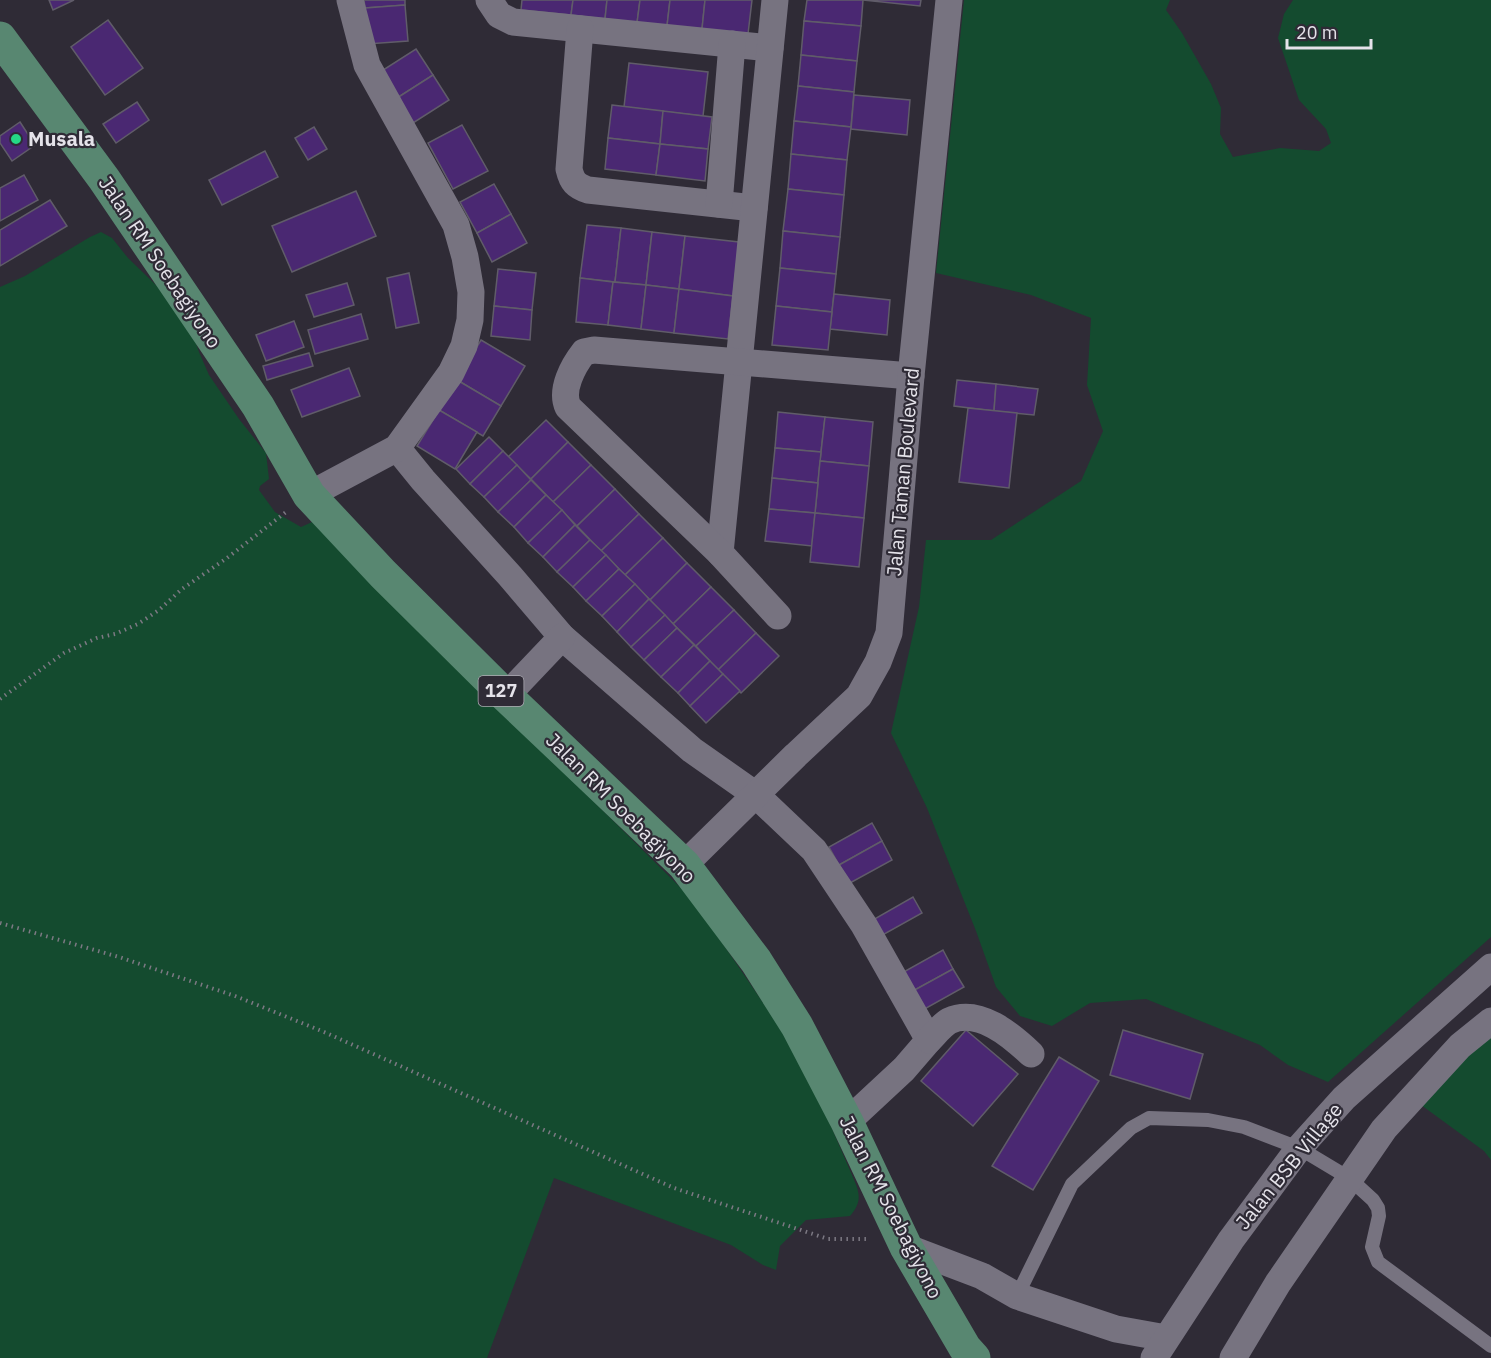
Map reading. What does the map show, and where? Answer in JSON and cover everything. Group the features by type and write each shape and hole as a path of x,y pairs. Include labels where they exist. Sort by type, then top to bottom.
{"main road":[{"name":"Jalan RM Soebagiyono","path":"0,38 111,189 258,406 309,495 506,696 684,865 756,961 797,1026 847,1122 902,1239 974,1358"}],"street":[{"path":"309,495 397,448 451,373 464,346 470,320 471,292 456,225 367,64 350,0"},
{"path":"489,0 499,15 513,22 770,48"},
{"path":"720,553 775,0"},
{"name":"Jalan Taman Boulevard","path":"684,865 859,696 869,681 889,633 910,376 949,0"},
{"path":"580,29 569,169 571,180 578,187 588,190 754,208"},
{"path":"719,204 732,44"},
{"path":"778,616 720,553 568,407 564,399 573,370 584,352 594,350 910,376"},
{"path":"397,448 562,637 693,750 756,795 814,850 864,925 929,1040"},
{"path":"506,696 562,637"},
{"name":"Jalan BSB Village","path":"902,1239 982,1276 1017,1296 1116,1329 1160,1348 1243,1222 1299,1148 1344,1098 1491,967"},
{"path":"847,1122 904,1069 929,1040 951,1020 967,1018 990,1023 1005,1032 1031,1054"},
{"path":"1233,1358 1278,1283 1349,1178 1392,1121 1460,1046 1491,1021"}],"lane":[{"path":"1017,1296 1072,1184 1131,1128 1149,1118 1208,1120 1244,1127 1299,1148 1349,1178 1373,1200 1378,1208 1379,1216 1372,1247 1378,1262 1491,1346"}],"path":[{"path":"0,699 64,653 97,638 115,634 138,624 159,610 182,588 227,558 309,495"},
{"path":"0,923 119,957 235,996 324,1032 674,1188 828,1239 902,1239"}],"green space":[{"path":"964,0 1170,0 1166,10 1211,84 1221,108 1220,134 1233,157 1280,148 1319,151 1331,143 1326,129 1299,100 1278,38 1284,14 1293,0 1491,0 1491,937 1328,1082 1288,1065 1260,1045 1146,999 1090,1003 1052,1026 1020,1016 996,987 927,808 891,733 919,607 926,540 991,540 1081,481 1103,431 1087,385 1091,318 1031,295 936,273"},
{"path":"101,232 112,238 128,258 186,314 209,375 266,453 269,479 260,486 259,490 275,512 301,527 312,522 693,900 803,1061 855,1182 858,1200 850,1216 806,1220 780,1246 776,1270 763,1265 731,1245 554,1178 487,1358 0,1358 0,287 25,276"},
{"path":"1491,1030 1491,1160 1484,1151 1417,1102"}],"building":[{"path":"49,0 74,0 53,10"},
{"path":"364,0 405,0 405,5 365,8"},
{"path":"522,0 573,0 571,15 521,10"},
{"path":"573,0 607,0 605,19 571,15"},
{"path":"607,0 640,0 637,23 605,19"},
{"path":"640,0 670,0 667,26 637,23"},
{"path":"670,0 705,0 702,29 667,26"},
{"path":"705,0 752,0 748,34 702,29"},
{"path":"807,0 863,0 861,26 804,21"},
{"path":"863,0 921,0 920,6"},
{"path":"405,5 408,41 367,44 365,8"},
{"path":"108,20 143,68 105,95 71,47"},
{"path":"804,21 861,26 857,61 801,55"},
{"path":"416,49 433,75 397,98 380,72"},
{"path":"801,55 857,61 854,92 798,86"},
{"path":"629,63 708,72 703,116 624,107"},
{"path":"433,75 449,100 413,123 397,98"},
{"path":"798,86 854,92 851,127 794,121"},
{"path":"854,95 910,100 907,135 851,129"},
{"path":"137,102 149,120 116,143 103,124"},
{"path":"612,105 663,111 660,144 608,138"},
{"path":"663,111 712,117 708,149 660,144"},
{"path":"794,121 851,127 847,160 791,154"},
{"name":"Musala","path":"20,122 35,145 12,161 0,143 0,136"},
{"path":"462,125 488,171 453,189 428,143"},
{"path":"314,127 327,149 308,160 295,138"},
{"path":"608,138 660,144 656,175 605,169"},
{"path":"660,144 708,149 705,181 656,175"},
{"path":"265,151 278,177 222,205 209,180"},
{"path":"791,154 847,160 844,195 788,189"},
{"path":"24,175 38,200 0,221 0,188"},
{"path":"494,184 511,214 477,233 460,202"},
{"path":"788,189 844,195 840,237 783,231"},
{"path":"356,191 376,236 292,272 272,226"},
{"path":"50,200 67,226 0,266 0,230"},
{"path":"511,214 527,243 492,262 477,233"},
{"path":"587,225 621,228 615,282 580,278"},
{"path":"621,228 652,232 646,285 615,282"},
{"path":"783,231 840,237 836,274 780,268"},
{"path":"652,232 685,236 679,289 646,285"},
{"path":"685,236 739,242 733,296 679,289"},
{"path":"780,268 836,274 832,312 776,306"},
{"path":"498,269 536,273 532,310 494,306"},
{"path":"409,273 419,323 396,328 387,278"},
{"path":"580,278 613,282 608,325 576,322"},
{"path":"613,282 646,285 641,329 608,325"},
{"path":"347,283 354,305 314,317 306,295"},
{"path":"646,285 679,289 674,333 641,329"},
{"path":"679,289 733,296 728,339 674,333"},
{"path":"834,294 890,300 887,335 830,329"},
{"path":"494,306 532,310 530,340 491,336"},
{"path":"776,306 832,312 828,350 772,345"},
{"path":"361,314 368,339 315,354 308,330"},
{"path":"294,321 304,347 266,361 256,335"},
{"path":"481,340 525,366 501,406 457,380"},
{"path":"309,353 313,366 267,380 263,366"},
{"path":"349,368 360,396 302,417 291,390"},
{"path":"457,380 501,406 483,436 439,410"},
{"path":"957,380 996,384 994,411 954,406"},
{"path":"996,384 1038,389 1034,415 994,411"},
{"path":"968,408 1017,413 1009,488 959,482"},
{"path":"439,410 477,432 455,469 417,446"},
{"path":"778,412 825,417 821,452 775,448"},
{"path":"825,417 873,422 869,466 820,461"},
{"path":"546,420 568,442 531,479 508,457"},
{"path":"489,437 503,451 470,484 456,469"},
{"path":"568,442 591,465 553,502 531,479"},
{"path":"775,448 821,452 818,483 772,478"},
{"path":"503,451 517,465 484,497 470,484"},
{"path":"820,461 869,466 864,518 815,513"},
{"path":"517,465 531,480 498,512 484,497"},
{"path":"591,465 615,489 577,526 553,502"},
{"path":"772,478 818,483 815,513 769,509"},
{"path":"531,480 546,495 514,527 498,512"},
{"path":"615,489 639,514 601,551 577,526"},
{"path":"546,495 562,510 528,543 514,527"},
{"path":"769,509 815,513 812,546 765,541"},
{"path":"562,510 575,525 543,557 528,543"},
{"path":"815,513 864,518 859,567 810,562"},
{"path":"639,514 663,538 625,575 601,551"},
{"path":"575,525 590,540 557,572 543,557"},
{"path":"663,538 687,563 650,600 625,575"},
{"path":"590,540 606,555 573,587 557,572"},
{"path":"606,555 619,569 586,601 573,587"},
{"path":"687,563 711,587 673,624 650,600"},
{"path":"619,569 635,584 602,616 586,601"},
{"path":"635,584 649,599 617,632 602,616"},
{"path":"711,587 734,610 696,646 673,624"},
{"path":"649,599 665,615 631,647 617,632"},
{"path":"734,610 756,633 718,670 696,646"},
{"path":"665,615 677,628 644,660 631,647"},
{"path":"677,628 694,645 661,677 644,660"},
{"path":"756,633 779,656 741,693 718,670"},
{"path":"694,645 710,661 678,693 661,677"},
{"path":"710,661 723,674 690,706 678,693"},
{"path":"723,674 740,691 706,723 690,706"},
{"path":"872,823 882,841 839,865 829,847"},
{"path":"882,841 892,860 850,883 839,865"},
{"path":"913,897 922,913 879,937 871,921"},
{"path":"943,950 953,969 911,992 900,974"},
{"path":"953,969 964,987 921,1011 911,992"},
{"path":"966,1030 1018,1074 973,1126 921,1081"},
{"path":"1123,1030 1203,1054 1190,1099 1110,1075"},
{"path":"1059,1057 1099,1081 1033,1190 992,1166"}],"place":[{"name":"Musala","path":"16,139"}]}
